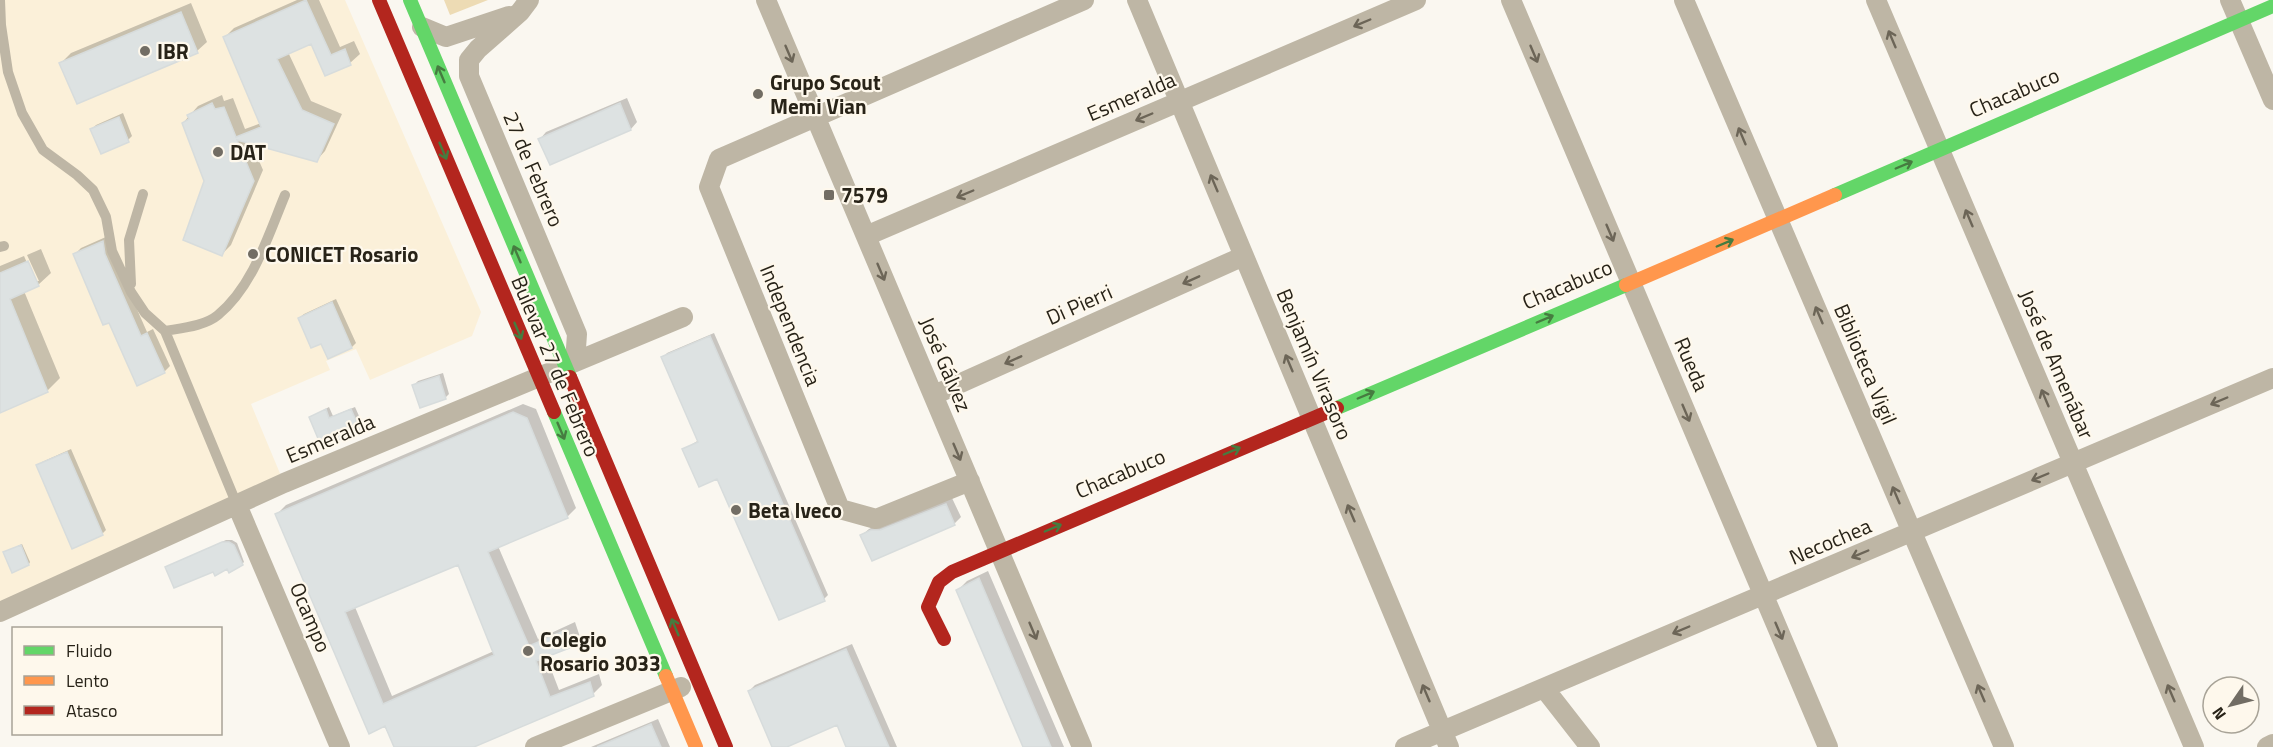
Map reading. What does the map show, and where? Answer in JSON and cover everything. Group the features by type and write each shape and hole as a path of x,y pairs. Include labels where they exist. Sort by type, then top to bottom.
{"main road":[{"name":"Bulevar 27 de Febrero","path":"379,0 696,747"},
{"name":"Bulevar 27 de Febrero","path":"410,0 570,364 697,681 726,747"},
{"name":"Chacabuco","path":"944,639 928,607 939,582 952,572 2273,6"}],"street":[{"name":"José Gálvez","path":"766,0 1082,747"},
{"path":"816,117 1084,0"},
{"name":"Benjamín Virasoro","path":"1137,0 1445,739"},
{"name":"Esmeralda","path":"866,236 1416,0"},
{"name":"Rueda","path":"1511,0 1828,747"},
{"name":"Biblioteca Vigil","path":"1684,0 2004,747"},
{"name":"José de Amenábar","path":"1876,0 2194,747"},
{"path":"2230,0 2273,100"},
{"path":"422,27 446,37 525,6"},
{"name":"27 de Febrero","path":"525,6 478,49 470,60 469,76 577,334 570,364"},
{"name":"Independencia","path":"816,117 719,159 709,187 840,509 876,519 970,481"},
{"name":"Di Pierri","path":"934,395 1244,256"},
{"name":"Esmeralda","path":"0,612 284,483 683,317"},
{"name":"Necochea","path":"1405,747 1445,739 1544,688 2273,378"},
{"name":"Ocampo","path":"237,505 340,747"},
{"path":"536,747 697,681"},
{"path":"1544,688 1590,747"},
{"path":"2267,747 2273,744"}],"lane":[{"path":"0,0 8,72 22,113 43,150 93,190 106,217 112,251 131,292 145,313 165,331 237,505"},
{"path":"131,292 129,240 143,194"},
{"path":"165,331 192,327 217,317 241,289 259,259 285,195"}],"shaded area":[{"name":"CONICET Rosario","path":"0,0 345,0 481,312 472,336 370,380 356,349 326,361 330,370 251,404 284,483 0,612"},
{"path":"444,0 488,0 450,15"}],"building":[{"path":"306,0 331,55 345,49 351,65 325,76 311,44 277,59 302,110 334,124 317,162 237,140 254,181 222,256 183,240 204,181 182,123 189,119 187,115 212,103 215,109 224,107 236,137 261,127 223,37"},
{"name":"IBR","path":"181,12 198,53 77,104 59,63"},
{"path":"620,103 631,130 550,165 538,139"},
{"path":"119,117 129,142 101,154 90,129"},
{"path":"103,241 105,254 141,336 147,333 165,373 137,386 109,323 103,325 73,254"},
{"path":"28,261 39,286 10,299 48,392 0,413 0,273"},
{"path":"332,302 352,348 328,359 321,344 311,348 298,318"},
{"path":"710,336 825,601 779,620 717,479 699,487 682,449 698,442 661,357"},
{"path":"439,376 446,399 420,408 412,385"},
{"path":"326,409 329,418 351,409 360,430 322,448 309,417"},
{"path":"513,412 527,418 568,518 488,552 529,646 566,630 572,647 536,661 550,697 590,682 594,696 474,747 394,747 385,726 369,734 275,514","holes":["458,565 494,655 383,704 345,612"]},
{"path":"67,452 103,535 72,549 36,465"},
{"path":"946,504 955,525 872,561 860,535 871,530 880,530"},
{"path":"222,542 234,545 243,565 229,573 227,569 215,576 213,572 174,588 165,567"},
{"path":"21,545 29,565 12,573 3,552"},
{"path":"979,578 1051,747 1023,747 956,590"},
{"path":"846,649 889,747 846,747 837,725 787,747 772,747 748,691"},
{"path":"651,724 661,747 597,747"}],"traffic: fast":[{"path":"410,0 570,377"},
{"path":"1835,195 2273,6"},
{"path":"1337,408 1626,285"},
{"path":"554,412 666,676"}],"traffic: slow":[{"path":"1626,285 1835,195"},
{"path":"666,676 696,747"}],"traffic: jam":[{"path":"379,0 554,412"},
{"path":"570,377 726,747"},
{"path":"944,639 928,607 939,582 952,572 1337,408"}],"place":[{"name":"IBR","path":"145,51"},
{"name":"Grupo Scout Memi Vian","path":"758,94"},
{"name":"DAT","path":"218,152"},
{"name":"7579","path":"829,195"},
{"name":"CONICET Rosario","path":"253,254"},
{"name":"Beta Iveco","path":"736,510"},
{"name":"Colegio Rosario 3033","path":"528,651"}]}
